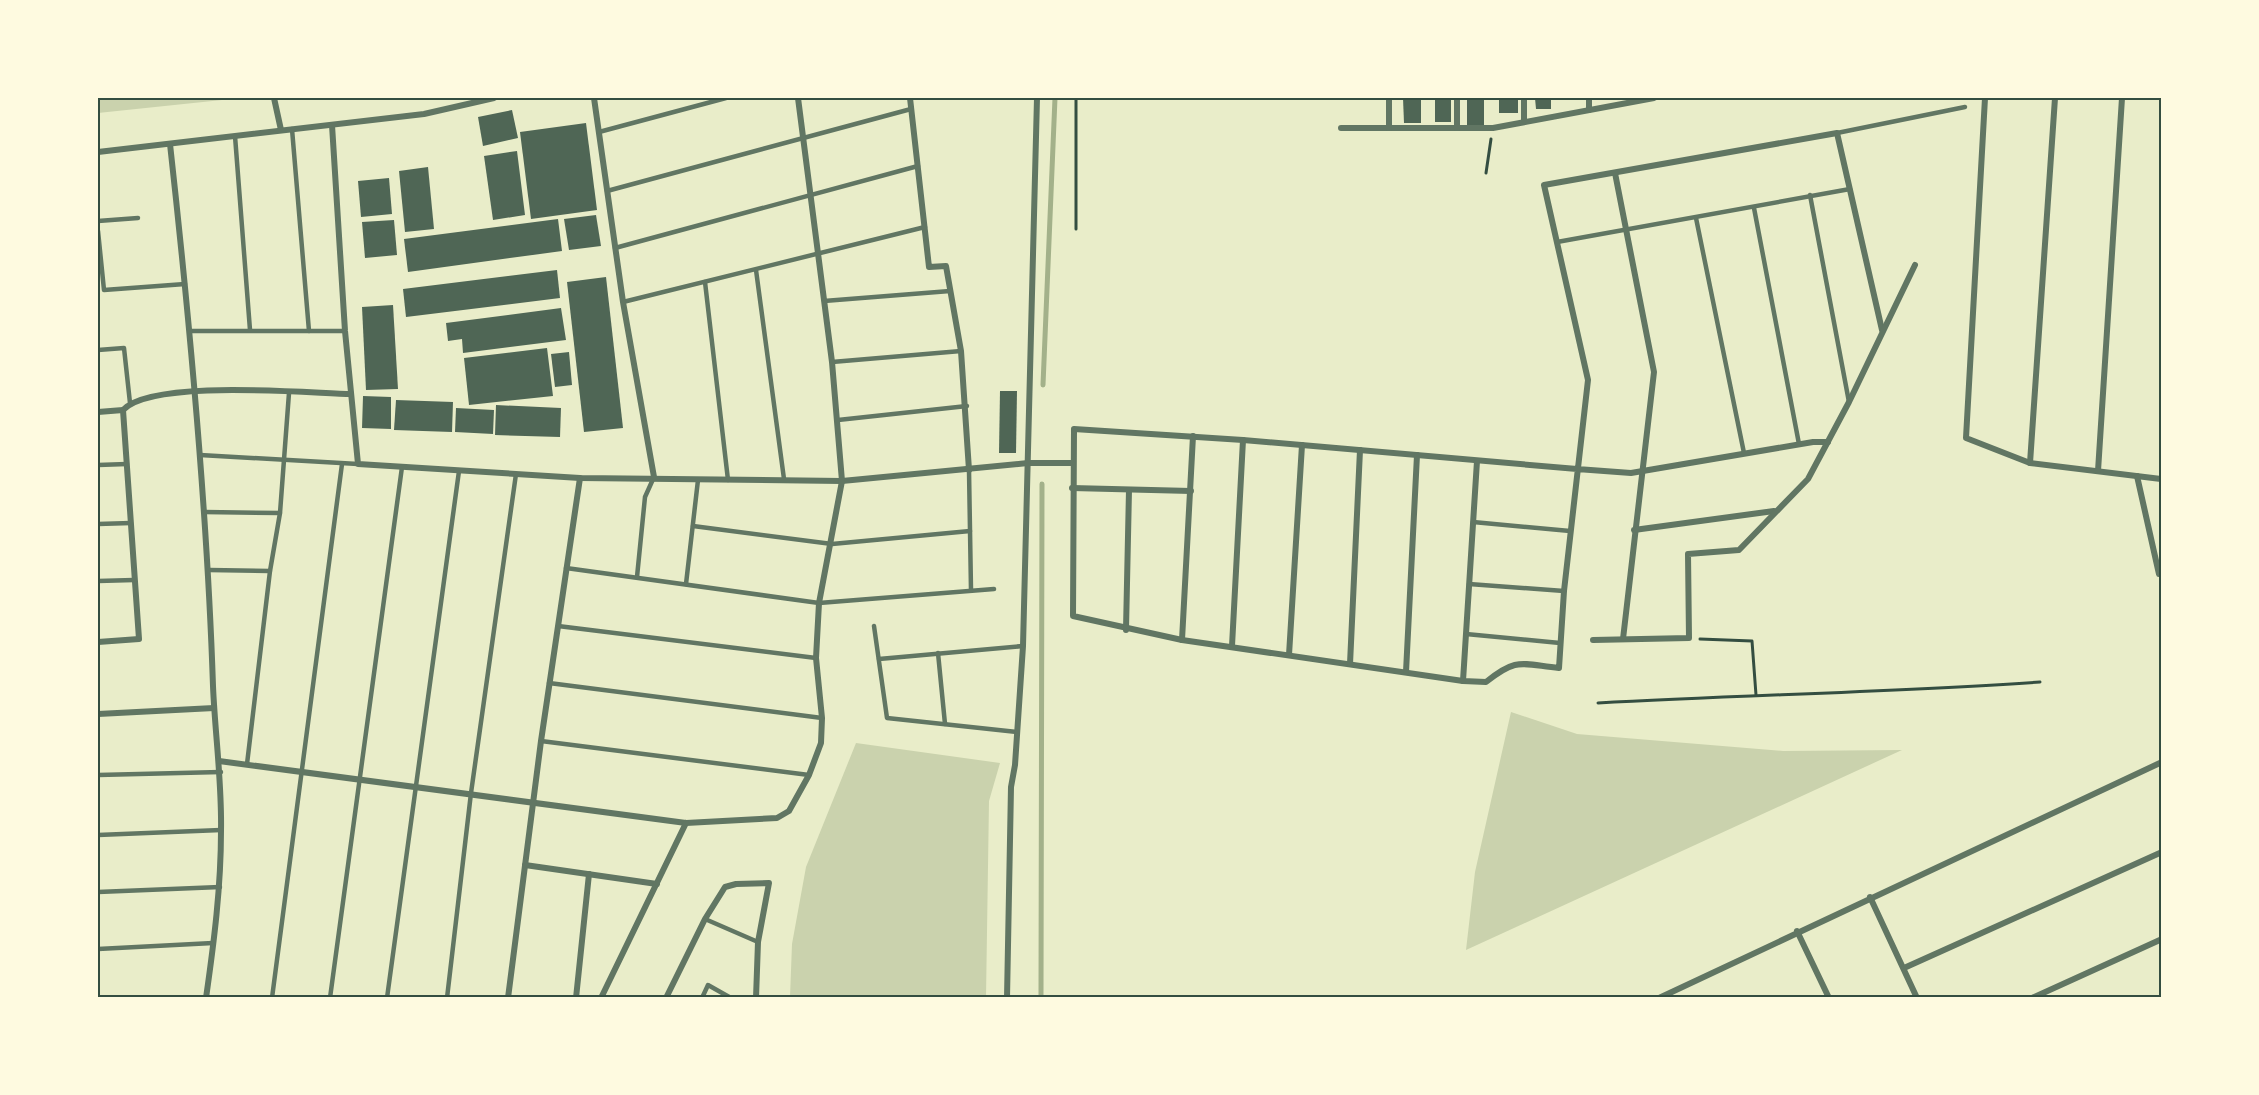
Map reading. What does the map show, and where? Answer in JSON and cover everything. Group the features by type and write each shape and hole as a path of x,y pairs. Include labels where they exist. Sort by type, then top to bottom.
{"street":[{"path":"274,98 281,130"},
{"path":"98,152 424,114 470,101 494,98"},
{"path":"594,98 623,302 654,477"},
{"path":"219,761 687,823 777,818 789,811 809,775 821,743 822,718 816,658 819,603 832,544 842,481 838,420 798,98"},
{"path":"910,98 929,267 946,266 961,351 967,406 969,470"},
{"path":"1007,998 1011,787 1023,646 1037,98"},
{"path":"1389,98 1389,128"},
{"path":"1457,98 1457,128"},
{"path":"1524,98 1524,122"},
{"path":"1589,98 1589,110"},
{"path":"1341,128 1493,128 1654,98"},
{"path":"1985,98 1966,438 2030,463 2161,479 2162,470"},
{"path":"2030,463 2055,98"},
{"path":"2098,471 2122,98"},
{"path":"332,125 345,331 358,464 580,478 654,477 698,480 842,481 1028,463 1073,463"},
{"path":"1828,442 1799,444 1631,473 1577,469 1477,461 1193,436 1074,429 1073,616 1126,630 1182,640 1463,681 1486,682 1506,666 1515,664 1559,668 1570,531 1577,469 1588,380 1544,185 1837,133 1882,330"},
{"path":"170,144 190,331 193,391 200,455 209,570 214,708 220,772 222,830 220,887 206,998"},
{"path":"1615,173 1654,372 1623,639"},
{"path":"1593,640 1689,638 1688,554 1739,550 1808,479 1849,402 1915,265"},
{"path":"98,412 123,410 130,403 149,396 193,391 351,394"},
{"path":"98,642 139,639 123,410"},
{"path":"1182,640 1193,436"},
{"path":"1232,646 1243,440"},
{"path":"1289,655 1302,445"},
{"path":"1350,664 1360,450"},
{"path":"1406,672 1417,455"},
{"path":"1463,681 1477,461"},
{"path":"2137,476 2159,574 2162,573"},
{"path":"508,998 540,741 580,478"},
{"path":"1072,488 1191,491"},
{"path":"1126,630 1129,490"},
{"path":"1634,530 1775,511"},
{"path":"98,714 214,708"},
{"path":"1662,997 1797,931 2162,762"},
{"path":"601,998 687,823"},
{"path":"1904,968 2162,852"},
{"path":"525,865 657,884"},
{"path":"576,998 589,874"},
{"path":"666,998 705,920 725,887 729,884 769,883 758,942 756,998"},
{"path":"1870,897 1917,998"},
{"path":"1797,931 1829,998"},
{"path":"2032,998 2162,939"}],"lane":[{"path":"599,132 726,98"},
{"path":"1837,133 1965,108"},
{"path":"607,191 911,109"},
{"path":"292,129 309,331"},
{"path":"235,136 250,330"},
{"path":"615,248 918,166"},
{"path":"1557,242 1850,189"},
{"path":"1810,195 1849,402"},
{"path":"1754,208 1799,444"},
{"path":"98,221 138,218"},
{"path":"1696,218 1744,453"},
{"path":"623,302 925,227"},
{"path":"98,231 104,290 185,284"},
{"path":"756,270 784,479"},
{"path":"705,282 728,480"},
{"path":"824,301 950,291"},
{"path":"190,331 345,331"},
{"path":"98,350 124,348 130,403"},
{"path":"831,362 961,351"},
{"path":"247,764 286,460 289,393"},
{"path":"838,420 967,406"},
{"path":"200,455 358,464"},
{"path":"98,465 127,464"},
{"path":"272,998 342,464"},
{"path":"330,998 357,779 402,467"},
{"path":"969,470 971,590"},
{"path":"387,998 459,471"},
{"path":"447,998 471,793 516,474"},
{"path":"637,577 645,497 654,477"},
{"path":"686,584 698,480"},
{"path":"204,512 280,513"},
{"path":"1473,522 1570,531"},
{"path":"98,524 130,523"},
{"path":"693,526 832,544 970,531"},
{"path":"566,568 819,603 994,589"},
{"path":"209,570 270,571"},
{"path":"98,581 134,580"},
{"path":"1469,584 1564,591"},
{"path":"558,626 816,658"},
{"path":"874,626 887,718 1017,732"},
{"path":"1466,634 1560,643"},
{"path":"879,659 1023,646"},
{"path":"938,653 945,724"},
{"path":"549,683 822,718"},
{"path":"540,741 809,775"},
{"path":"98,775 220,772"},
{"path":"98,835 222,830"},
{"path":"98,892 220,887"},
{"path":"705,920 758,942"},
{"path":"98,949 213,943"},
{"path":"702,998 708,985 731,998"}],"path":[{"path":"1076,98 1076,229"},
{"path":"1486,173 1493,128"},
{"path":"1689,638 1752,641 1756,695"},
{"path":"1598,703 1756,695 1890,693 2040,682"}],"green space":[{"path":"98,98 241,98 98,113"},
{"path":"1511,712 1577,734 1783,751 1902,750 1466,950 1475,872"},
{"path":"856,743 1000,763 989,801 986,997 790,997 792,944 806,867"}],"building":[{"path":"1403,98 1421,98 1421,123 1404,123"},
{"path":"1435,98 1451,98 1451,122 1435,122"},
{"path":"1467,98 1484,98 1484,125 1467,125"},
{"path":"1499,98 1518,98 1518,113 1499,113"},
{"path":"1535,98 1551,98 1551,109 1536,109"},
{"path":"512,110 518,138 483,146 478,117"},
{"path":"586,123 597,210 531,219 520,132"},
{"path":"517,151 525,215 493,220 484,156"},
{"path":"428,167 434,229 405,232 399,171"},
{"path":"389,178 392,214 361,217 358,181"},
{"path":"596,215 601,246 569,250 564,219"},
{"path":"558,219 562,251 408,272 404,239"},
{"path":"394,220 397,255 365,258 362,222"},
{"path":"557,270 560,298 406,317 403,289"},
{"path":"606,277 623,428 584,432 567,282"},
{"path":"393,305 398,389 366,390 362,307"},
{"path":"561,308 566,340 463,353 462,339 448,341 446,323"},
{"path":"547,348 553,396 469,405 464,358"},
{"path":"569,352 572,385 555,387 551,354"},
{"path":"1000,391 1017,391 1016,453 999,453"},
{"path":"363,396 391,397 391,429 362,428"},
{"path":"396,400 453,402 452,432 394,430"},
{"path":"496,405 561,408 560,437 495,435"},
{"path":"456,408 494,410 493,434 455,432"}],"waterway":[{"path":"1043,385 1055,98"},
{"path":"1041,998 1042,484"}]}
